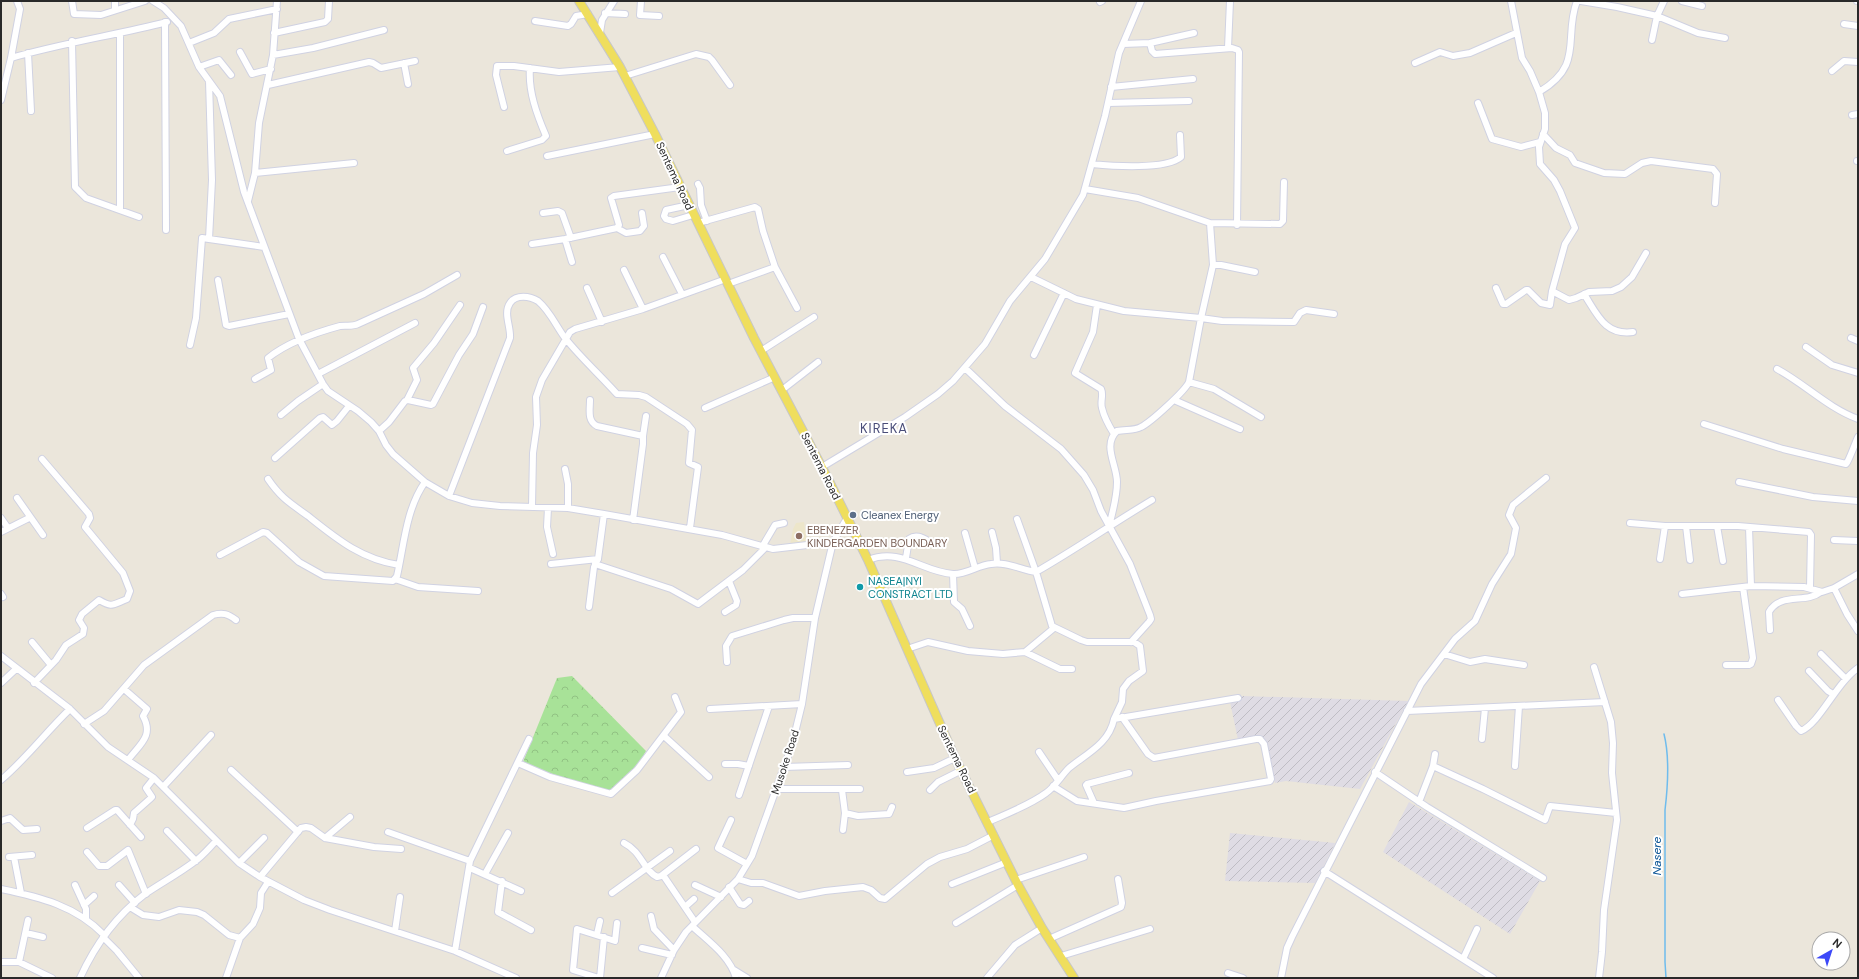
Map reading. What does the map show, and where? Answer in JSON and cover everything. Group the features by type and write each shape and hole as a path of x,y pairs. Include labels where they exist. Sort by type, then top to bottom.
{"main road":[{"name":"Sentema Road","path":"580,1 625,76 761,351 822,467 868,560 955,758 1017,883 1042,928 1074,978"}],"street":[{"path":"1,100 12,58 20,9 18,1"},
{"path":"72,1 74,14 101,15 145,1"},
{"path":"115,1 115,10"},
{"path":"153,1 164,8 185,30 199,67 220,96 248,201 264,247 285,297 289,314 299,339 323,384 328,391 364,417 379,431 386,445 393,454 425,482 448,496 472,503 568,508 633,520 690,528 722,535 764,548 780,549 833,542"},
{"path":"248,201 255,173 257,141 271,69 277,1"},
{"path":"274,33 325,22 328,19 329,1"},
{"path":"600,33 602,20 605,13 614,1"},
{"path":"640,1 640,14 659,16"},
{"path":"822,467 923,405 938,394 965,368 991,334 1010,301 1031,276 1052,247 1081,199 1085,189 1123,44 1141,1"},
{"path":"1228,48 1230,1"},
{"path":"1496,288 1502,303 1506,304 1528,290 1541,303 1550,305 1552,291 1565,244 1575,228 1554,180 1540,164 1540,142 1546,121 1539,92 1530,71 1522,58 1511,1"},
{"path":"1539,92 1554,81 1567,64 1577,1"},
{"path":"1581,1 1657,16 1698,33 1725,38"},
{"path":"1652,40 1657,16 1664,1"},
{"path":"1682,1 1702,6"},
{"path":"189,43 214,33 229,19 277,9"},
{"path":"605,13 625,14"},
{"path":"535,21 568,26 576,16 588,14"},
{"path":"12,58 72,42 120,33 175,20"},
{"path":"165,22 166,230"},
{"path":"1844,24 1858,26"},
{"path":"273,55 313,48 384,30"},
{"path":"120,33 120,209"},
{"path":"1123,44 1150,43 1194,33"},
{"path":"1415,64 1440,52 1453,56 1465,54 1516,33"},
{"path":"72,42 75,187 86,198 139,217"},
{"path":"1150,43 1152,51 1155,54 1228,48 1235,48 1239,52 1237,224"},
{"path":"240,52 252,74 271,69"},
{"path":"28,53 31,111"},
{"path":"625,76 696,54 709,57 730,85"},
{"path":"199,67 219,60 231,75"},
{"path":"268,85 369,62 381,68 415,61"},
{"path":"1832,70 1844,61 1858,62"},
{"path":"404,63 408,84"},
{"path":"504,107 496,75 497,66 559,72 620,67"},
{"path":"507,151 545,139 546,136 538,117 531,86 530,68"},
{"path":"1111,87 1192,79"},
{"path":"209,81 212,180 209,238"},
{"path":"1108,103 1189,101"},
{"path":"1478,103 1492,139 1521,147 1540,142"},
{"path":"547,156 655,134"},
{"path":"1543,134 1556,148 1570,155 1574,162 1604,174 1625,174 1642,163 1651,161 1713,169 1717,174 1715,203"},
{"path":"1092,164 1122,166 1154,165 1177,160 1181,156 1180,135"},
{"path":"255,173 354,163"},
{"path":"1085,189 1138,198 1210,223 1280,224 1282,223 1284,182"},
{"path":"698,184 701,191 701,205 707,221"},
{"path":"617,228 618,226 611,198 614,196 680,188"},
{"path":"689,205 666,210 664,216 666,219 673,221 693,215"},
{"path":"698,223 755,207 758,209 763,231 775,267 797,308"},
{"path":"543,213 558,211 562,213 572,262"},
{"path":"532,244 568,239 617,228 626,233 640,231 644,226 642,212"},
{"path":"1109,526 1115,504 1117,482 1110,449 1111,437 1122,430 1141,427 1174,400 1184,390 1189,382 1213,265 1210,223"},
{"path":"190,346 196,318 202,238 264,247"},
{"path":"1552,291 1569,300 1594,291 1612,291 1621,287 1632,277 1646,253"},
{"path":"663,257 682,294"},
{"path":"1213,265 1221,265 1255,272"},
{"path":"532,507 533,453 538,425 536,397 542,380 566,338 574,329 643,309 682,294 775,267"},
{"path":"624,270 643,309"},
{"path":"255,379 271,370 268,358 299,339 342,326 352,327 424,294 457,275"},
{"path":"1031,276 1064,293 1097,305 1124,311 1222,321 1294,322 1300,314 1306,310 1334,314"},
{"path":"218,280 226,325 229,326 289,314"},
{"path":"587,288 602,322"},
{"path":"1034,355 1064,293"},
{"path":"1584,294 1603,323 1620,332 1633,332"},
{"path":"448,496 510,338 507,316 510,303 516,298 527,297 538,302 546,310 566,338 617,394 639,395 646,397 687,424 692,430 689,463 698,467 690,528"},
{"path":"379,431 407,400 417,380 413,368 434,343 460,305"},
{"path":"1097,305 1093,332 1075,373 1095,385 1102,392 1102,409 1114,434"},
{"path":"407,400 430,405 433,404 459,354 473,334 483,307"},
{"path":"761,351 814,317"},
{"path":"318,374 415,322"},
{"path":"1851,338 1858,341"},
{"path":"1806,347 1832,365 1858,373"},
{"path":"782,390 818,362"},
{"path":"965,368 1005,406 1069,456 1088,480 1101,511 1130,564 1150,615 1151,619 1149,622 1131,642"},
{"path":"1777,369 1794,378 1835,409 1858,419"},
{"path":"705,408 775,377"},
{"path":"1189,382 1214,389 1261,417"},
{"path":"281,415 323,384"},
{"path":"590,400 590,420 592,424 643,436"},
{"path":"1174,400 1240,429"},
{"path":"275,458 320,418 323,417 332,425 349,406"},
{"path":"633,520 646,416"},
{"path":"1704,424 1783,448 1846,464 1849,461 1850,454 1858,437"},
{"path":"34,683 51,665 66,645 83,634 84,628 79,620 82,614 99,600 105,605 111,606 127,599 130,592 123,573 85,527 90,518 90,514 42,459"},
{"path":"565,469 568,484 568,508"},
{"path":"1281,978 1287,948 1324,871 1421,684 1455,639 1475,621 1492,584 1511,554 1516,528 1509,514 1513,505 1546,478"},
{"path":"268,479 293,507 334,537 361,554 374,560 399,565"},
{"path":"395,579 413,505 417,493 425,482"},
{"path":"1740,482 1813,497 1858,501"},
{"path":"17,498 29,518 43,535"},
{"path":"868,560 878,556 906,558 934,570 953,574 997,563 1036,572 1085,544 1109,526 1152,500"},
{"path":"548,508 547,527 553,554"},
{"path":"589,607 604,514"},
{"path":"1,518 8,528"},
{"path":"1,532 29,518"},
{"name":"Musoke Road","path":"661,978 673,952 686,932 738,879 752,856 784,767 802,704 816,618 833,542 847,518"},
{"path":"988,822 1047,793 1068,769 1083,759 1101,743 1110,732 1122,702 1123,689 1143,671 1140,646 1137,643 1087,642 1054,628 1050,624 1036,572 1017,519"},
{"path":"551,564 597,561 664,586 698,604 749,565 764,548 775,525 784,523"},
{"path":"1630,523 1665,526 1738,526 1810,533 1810,588"},
{"path":"1660,558 1665,526"},
{"path":"1686,526 1690,560"},
{"path":"1717,526 1723,561"},
{"path":"1749,527 1751,586"},
{"path":"220,555 263,532 267,533 300,562 324,576 391,581 395,579 418,587 478,591"},
{"path":"992,532 996,548 997,563"},
{"path":"966,533 975,568"},
{"path":"906,558 909,538 916,535 932,543"},
{"path":"1834,540 1858,541"},
{"path":"953,574 954,602 962,608 970,626"},
{"path":"1770,630 1769,612 1774,606 1791,599 1813,597 1820,592 1834,588 1858,574"},
{"path":"724,612 736,605 738,601 728,581"},
{"path":"1682,594 1751,586 1810,588 1820,592"},
{"path":"1726,666 1749,665 1751,664 1753,658 1743,587"},
{"path":"1834,588 1847,614 1858,631"},
{"path":"84,724 104,711 144,665 213,615 221,612 228,614 236,620"},
{"path":"727,662 726,646 732,636 793,618 816,618"},
{"path":"1025,652 1054,628"},
{"path":"32,642 51,665"},
{"path":"907,649 928,642 968,651 1003,654 1025,652 1060,669 1072,669"},
{"path":"1444,654 1470,662 1485,660 1524,665"},
{"path":"1821,654 1846,679"},
{"path":"1,656 70,710 108,747 154,778 239,863 260,877 330,910 455,951 504,976 516,978"},
{"path":"1594,667 1611,722 1613,743 1612,773 1617,820 1604,910 1599,978"},
{"path":"1778,700 1796,726 1801,730 1814,720 1833,694 1858,668"},
{"path":"1,683 16,669"},
{"path":"1810,671 1828,691 1833,694"},
{"path":"124,689 147,709 143,716 148,726 148,734 128,760"},
{"path":"518,763 550,777 611,794 618,790 637,770 681,712 675,697"},
{"path":"1114,719 1238,698"},
{"path":"1407,711 1605,702"},
{"path":"710,710 802,704"},
{"path":"739,795 769,706"},
{"path":"1515,766 1519,706"},
{"path":"1482,739 1485,708"},
{"path":"1,780 14,769 53,726 70,710"},
{"path":"1053,786 1073,800 1124,808 1270,781 1271,779 1264,744 1260,739 1154,758 1148,754 1122,718"},
{"path":"163,787 211,735"},
{"path":"664,736 709,777"},
{"path":"455,951 470,864 529,739"},
{"path":"1038,752 1058,780"},
{"path":"1419,802 1433,766 1435,754"},
{"path":"907,772 934,768 955,758"},
{"path":"725,764 749,766"},
{"path":"784,767 848,765"},
{"path":"1433,766 1545,820 1550,806 1616,813"},
{"path":"231,770 298,832"},
{"path":"930,790 938,782 962,770"},
{"path":"1375,772 1419,802 1543,878"},
{"path":"1094,803 1086,785 1087,784 1129,773"},
{"path":"130,824 134,813 152,797 146,788 154,778"},
{"path":"776,789 860,789"},
{"path":"842,790 845,813 843,830"},
{"path":"845,813 858,816 889,814 892,807"},
{"path":"87,828 114,810 117,810 141,837"},
{"path":"325,838 350,817"},
{"path":"1,821 10,818 24,830 37,829"},
{"path":"731,820 718,848 747,864"},
{"path":"260,877 298,832 306,827 311,828 325,838 374,847 401,850"},
{"path":"167,831 196,861"},
{"path":"388,832 470,864 485,874 521,891"},
{"path":"485,874 508,833"},
{"path":"738,879 751,883 763,883 799,896 825,891 863,887 871,890 880,898 885,899 927,864 940,857 967,849 994,835"},
{"path":"239,863 264,838"},
{"path":"80,978 93,950 103,936 130,907 146,894 196,861 216,841"},
{"path":"624,843 636,851 656,876 663,875 696,849"},
{"path":"87,852 99,866 107,866 128,850 146,894"},
{"path":"612,893 670,851"},
{"path":"22,893 11,857 32,855"},
{"path":"956,923 1017,883 1084,857"},
{"path":"952,884 1007,862"},
{"path":"1324,871 1493,978"},
{"path":"663,875 685,907 694,924 726,959 734,970 736,978"},
{"path":"1049,939 1121,907 1122,903 1118,879"},
{"path":"502,881 498,912 531,930"},
{"path":"226,978 240,938 253,924 260,908 261,893 268,882"},
{"path":"74,885 86,909 86,918"},
{"path":"119,885 135,903"},
{"path":"696,885 720,897"},
{"path":"729,887 740,904 744,905 749,901"},
{"path":"1,889 22,893 58,905 86,918 117,951 137,977"},
{"path":"84,905 94,896"},
{"path":"395,931 400,897"},
{"path":"685,907 694,899"},
{"path":"130,907 143,915 159,917 178,910 197,912 204,915 229,935 240,938"},
{"path":"651,916 654,929 673,952"},
{"path":"19,962 28,920"},
{"path":"597,934 600,920"},
{"path":"604,937 600,978 586,976 573,970 577,929 597,934 614,941 617,923"},
{"path":"987,978 1015,945 1042,928"},
{"path":"1061,956 1150,929"},
{"path":"1463,959 1477,929"},
{"path":"26,934 43,937"},
{"path":"642,948 673,952"},
{"path":"1,962 19,962 52,978"},
{"path":"734,970 747,978"},
{"path":"1228,973 1243,978"}],"shaded area":[{"name":"EBENEZER KINDERGARDEN BOUNDARY","path":"804,522 807,543 790,545 793,529 796,523"},
{"path":"1242,696 1408,701 1360,789 1286,781 1275,783 1263,737 1238,740 1229,697"},
{"path":"1409,802 1540,881 1510,934 1383,852"},
{"path":"1230,833 1335,843 1315,883 1225,881"}],"green space":[{"path":"572,676 646,751 631,773 610,792 537,769 523,762 557,678"}],"waterway":[{"name":"Nasere","path":"1664,734 1668,772 1665,810 1666,978"}],"place":[{"name":"Cleanex Energy","path":"853,515"},
{"name":"EBENEZER KINDERGARDEN BOUNDARY","path":"799,536"},
{"name":"NASEA|NYI CONSTRACT LTD","path":"860,587"}],"district":[{"name":"KIREKA","path":"884,428"}]}
